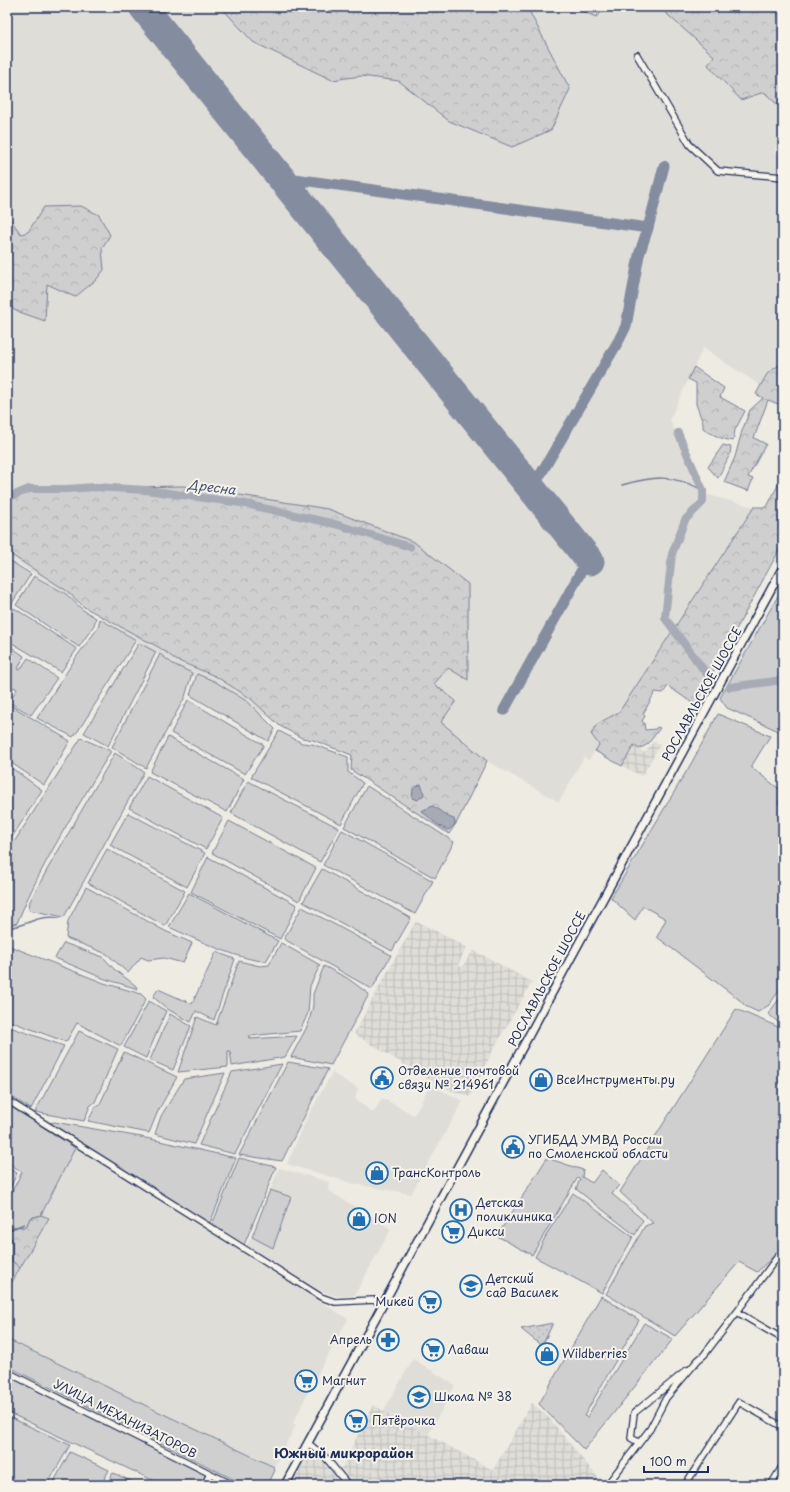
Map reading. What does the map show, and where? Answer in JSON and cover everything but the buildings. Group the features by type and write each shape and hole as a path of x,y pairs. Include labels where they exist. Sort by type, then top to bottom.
{"main road":[{"name":"РОСЛАВЛЬСКОЕ ШОССЕ","path":"285,1485 783,567"}],"street":[{"path":"637,55 690,145 718,171 783,177"},
{"path":"7,1100 321,1298 336,1302 374,1300 384,1304"},
{"path":"638,1442 631,1438 634,1413 704,1355 778,1256"},
{"path":"737,1312 783,1339"},
{"path":"609,1485 610,1481 626,1461 638,1442 650,1429 666,1398 698,1360"},
{"name":"УЛИЦА МЕХАНИЗАТОРОВ","path":"7,1372 233,1485"},
{"path":"685,1485 739,1402 783,1427"},
{"path":"308,1443 326,1458 348,1485"},
{"path":"771,1485 783,1465"},
{"path":"204,1485 210,1474"}],"shaded area":[{"path":"7,7 757,7 783,25 783,131 774,153 783,154 783,293 777,302 783,306 783,357 779,365 767,374 761,386 703,348 670,419 682,451 704,494 754,507 619,712 597,724 599,745 589,760 584,757 559,802 487,761 478,753 466,748 286,727 179,668 7,556"},
{"path":"654,741 660,745 642,776 622,766 635,745 644,753"},
{"path":"421,784 424,794 418,800 412,798 413,789"},
{"path":"433,806 454,819 455,824 450,829 447,830 421,811"},
{"path":"416,921 467,947 458,965 462,967 473,950 532,982 492,1052 470,1097 447,1089 430,1080 354,1034"},
{"path":"332,1073 358,1088 355,1099 373,1113 382,1098 414,1115 430,1085 463,1101 411,1194 355,1184 287,1164 307,1118"},
{"path":"75,1148 348,1319 312,1384 293,1423 296,1425 274,1467 7,1339 7,1291 49,1218 41,1215"},
{"path":"279,1168 329,1182 328,1190 391,1229 354,1296 335,1296 319,1290 246,1246 252,1237 273,1248 291,1198 270,1190"},
{"name":"Школа № 38","path":"413,1359 455,1385 428,1435 384,1410"},
{"path":"532,1403 549,1418 604,1485 354,1485 341,1469 373,1405 493,1470"},
{"path":"313,1456 323,1462 342,1485 292,1485 306,1458"}],"green space":[{"path":"221,7 527,7 570,89 551,130 512,147 449,121 399,81 361,76 332,80 253,42"},
{"path":"572,7 608,7 596,17"},
{"path":"659,7 783,7 783,110 764,92 741,100 708,65 714,56"},
{"path":"81,206 99,215 110,235 102,248 104,270 96,280 75,297 47,284 45,321 14,310 7,299 7,215 21,234 28,232 44,207"},
{"path":"779,365 783,367 783,406 768,400 754,438 766,444 748,477 753,479 748,491 724,482 735,457 742,431 750,410 763,398 756,394 767,374"},
{"path":"694,367 724,388 720,397 745,411 735,430 733,441 710,433 703,428 703,423 696,404 696,383 688,379"},
{"path":"723,445 731,447 730,454 718,478 708,467"},
{"path":"783,475 783,543 695,705 668,686 663,693 655,692 643,714 645,716 642,721 644,723 645,730 656,729 657,727 660,728 648,744 639,749 634,745 622,766 595,751 599,745 591,734 597,724 619,712 754,507 767,507"},
{"path":"183,486 328,509 414,542 468,584 468,680 448,668 434,684 456,701 441,722 487,761 457,822 449,834 351,770 352,755 313,740 302,738 280,726 250,698 215,676 176,660 160,648 84,607 67,591 7,552 7,495 62,488"},
{"path":"7,559 31,574 12,603 7,600"},
{"path":"34,576 66,594 83,610 96,618 94,625 79,647 16,605"},
{"path":"783,587 783,733 727,708 720,698"},
{"path":"14,608 77,649 61,672 7,640 7,620"},
{"path":"100,619 136,640 73,737 37,718 77,656 98,628"},
{"path":"139,643 156,652 108,746 84,733"},
{"path":"7,644 24,656 18,669 20,670 28,658 57,678 31,715 9,702 17,689 14,687 7,697"},
{"path":"160,654 173,664 192,673 185,697 146,768 112,747"},
{"path":"197,674 214,681 248,702 275,729 268,741 190,695"},
{"path":"188,700 264,745 245,774 171,733"},
{"path":"7,703 70,741 44,785 7,760"},
{"path":"718,714 770,736 751,767 783,792 778,803 783,808 783,985 769,1005 758,1012 745,1006 741,1001 657,937 666,919 643,906 635,920 611,898 692,762"},
{"path":"279,731 302,743 312,744 348,757 348,772 363,783 341,824 251,777"},
{"path":"168,737 244,779 227,812 150,772"},
{"path":"81,738 111,751 49,857 17,923 7,926 7,853"},
{"path":"115,753 144,772 64,917 29,910 30,901"},
{"path":"9,766 42,790 7,845 7,769"},
{"path":"147,776 223,818 206,849 129,808"},
{"path":"248,781 339,828 320,862 231,813"},
{"path":"367,786 454,842 435,878 344,827"},
{"path":"128,813 205,853 187,887 110,845"},
{"path":"229,821 316,868 299,901 212,853"},
{"path":"342,830 433,881 415,914 323,865"},
{"path":"107,849 185,891 165,926 88,883"},
{"path":"208,857 297,905 280,939 191,892"},
{"path":"322,869 411,918 392,951 303,902"},
{"path":"86,887 165,931 192,943 183,963 164,958 148,960 141,957 128,973 107,954 66,938 68,921"},
{"path":"189,893 278,941 266,961 256,960 231,953 204,943 169,927"},
{"path":"302,907 391,955 372,989 284,939"},
{"path":"64,943 103,957 115,970 138,989 105,979 55,958"},
{"path":"281,943 320,965 310,986 308,1013 300,1031 249,1036 250,1039 297,1036 285,1057 232,1066 230,1051 228,1051 228,1067 178,1072 197,1017 216,1025 239,961 260,966 269,965"},
{"path":"7,945 104,983 141,994 146,999 121,1046 77,1023 66,1042 7,1020"},
{"path":"216,952 235,959 214,1020 196,1011 191,1022 169,1010 153,997 158,989 192,1004"},
{"path":"324,966 347,978 369,994 331,1065 291,1057 308,1025 313,1006 313,994"},
{"path":"783,994 783,1026 768,1014"},
{"path":"149,1001 166,1011 146,1058 124,1047"},
{"path":"736,1009 776,1026 783,1031 783,1258 778,1252 757,1272 739,1262 675,1336 606,1294 645,1226 653,1223 620,1192"},
{"path":"170,1014 191,1026 173,1070 150,1060"},
{"path":"7,1026 64,1046 31,1109 7,1094"},
{"path":"79,1031 118,1049 95,1102 90,1106 84,1121 35,1112"},
{"path":"124,1052 177,1077 158,1111 149,1133 88,1121 96,1106 99,1106"},
{"path":"288,1062 328,1069 282,1161 239,1155"},
{"path":"282,1064 235,1154 199,1145 232,1072"},
{"path":"225,1073 194,1144 155,1134 161,1116 184,1079"},
{"path":"10,1105 75,1148 41,1215 30,1218 26,1227 7,1226 7,1201 22,1172 7,1162 7,1111"},
{"path":"54,1122 141,1137 236,1158 210,1223 50,1123"},
{"path":"239,1158 276,1167 244,1245 212,1225"},
{"path":"547,1158 583,1170 582,1177 592,1183 602,1170 619,1185 612,1194 643,1220 635,1235 576,1189 580,1179 578,1177 532,1255 497,1236"},
{"path":"7,1167 17,1173 7,1195"},
{"path":"270,1190 291,1197 273,1248 252,1237"},
{"path":"573,1193 633,1237 602,1293 535,1257 548,1232"},
{"path":"41,1215 49,1218 20,1268 12,1261 12,1239 7,1239 7,1226 26,1227 30,1218"},
{"path":"7,1239 12,1239 12,1261 20,1268 7,1291"},
{"path":"601,1296 639,1320 584,1416 587,1417 644,1323 673,1339 584,1450 539,1404"},
{"path":"553,1323 542,1346 521,1329"},
{"path":"7,1339 274,1467 275,1470 268,1485 245,1485 7,1366"},
{"path":"7,1372 208,1472 200,1485 163,1485 7,1412"},
{"path":"7,1416 70,1445 47,1485 7,1485"},
{"path":"70,1452 109,1470 101,1485 52,1485"},
{"path":"113,1473 140,1485 106,1485"}],"waterway":[{"path":"678,433 703,490 703,502 685,520 672,554 665,618 706,673"},
{"path":"622,485 654,478 663,478 681,481 703,490"},
{"name":"Дресна","path":"7,498 29,489 95,487 146,490 241,503 335,524 410,547"},
{"path":"730,687 783,680"},
{"path":"7,928 38,919 51,917 59,918"},
{"path":"7,1231 24,1224"}],"taxiway":[{"path":"532,489 626,326 639,255 648,228 664,166"},
{"path":"280,177 648,228"},
{"path":"504,710 588,559"}],"runway":[{"path":"143,7 590,561"}],"place":[{"name":"Отделение почтовой связи № 214961","path":"382,1078"},
{"name":"ВсеИнструменты.ру","path":"541,1080"},
{"name":"УГИБДД УМВД России по Смоленской области","path":"513,1147"},
{"name":"ТрансКонтроль","path":"377,1173"},
{"name":"Детская поликлиника","path":"461,1210"},
{"name":"ION","path":"359,1219"},
{"name":"Дикси","path":"453,1232"},
{"name":"Детский сад Василек","path":"471,1286"},
{"name":"Микей","path":"430,1302"},
{"name":"Апрель","path":"388,1340"},
{"name":"Лаваш","path":"433,1350"},
{"name":"Wildberries","path":"547,1354"},
{"name":"Магнит","path":"306,1381"},
{"name":"Школа № 38","path":"419,1397"},
{"name":"Пятёрочка","path":"356,1421"}],"district":[{"name":"Южный микрорайон","path":"344,1453"}]}
